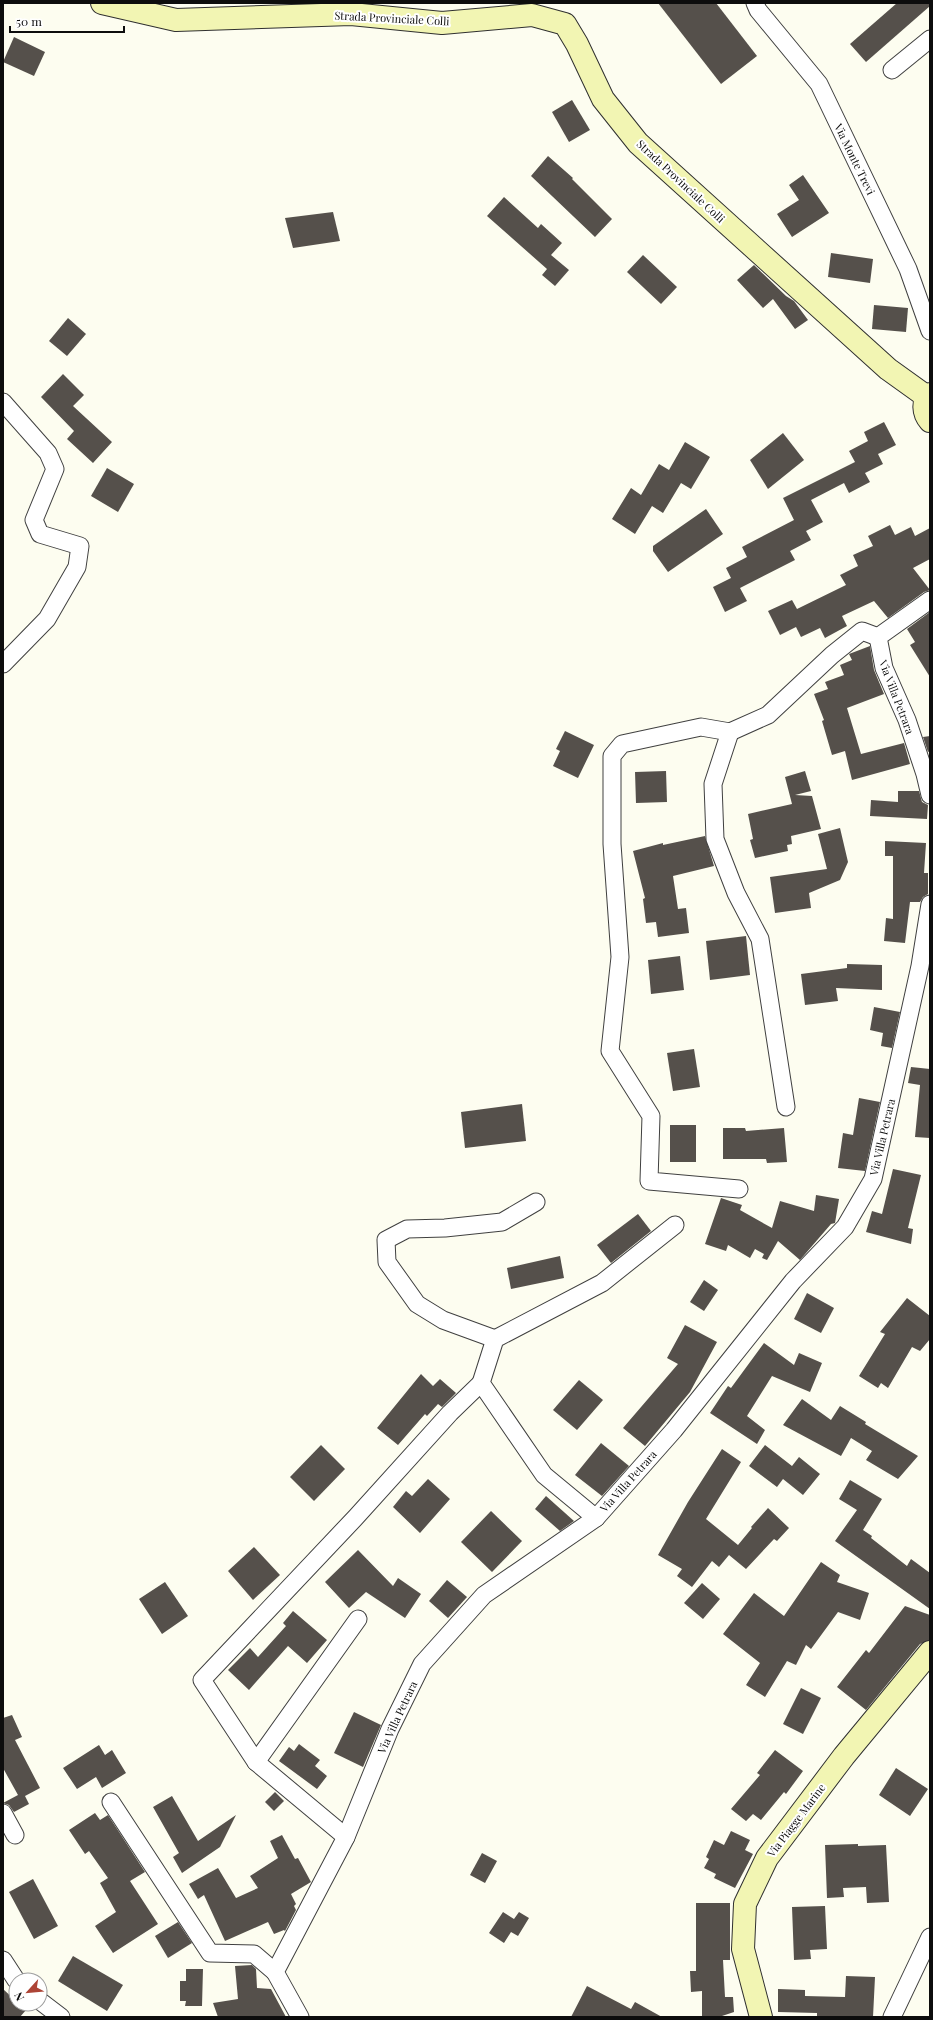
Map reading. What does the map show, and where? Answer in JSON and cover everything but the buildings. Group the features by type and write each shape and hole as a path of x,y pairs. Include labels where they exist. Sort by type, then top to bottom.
{"street":[{"name":"Strada Provinciale Colli","path":"102,3 176,20 351,14 442,23 532,15 565,24 577,44 603,98 638,143 888,369 928,395"},
{"name":"Via Monte Trevi","path":"756,6 819,84 908,269 930,331"},
{"path":"892,70 930,39"},
{"path":"928,395 924,411 930,421"},
{"path":"3,402 48,453 55,469 34,520 40,534 80,546 77,567 47,619 3,664"},
{"path":"739,1189 648,1181 651,1116 610,1051 620,957 612,844 612,756 622,744 701,727 730,732 768,715 832,655 862,631 878,637 930,600"},
{"name":"Via Villa Petrara","path":"878,637 884,668 907,720 925,774 930,795"},
{"path":"730,732 713,784 715,839 736,893 760,939 786,1107"},
{"name":"Via Villa Petrara","path":"275,1972 346,1837 390,1729 422,1664 484,1595 596,1518 674,1430 793,1281 845,1227 873,1180 920,966 930,904"},
{"path":"495,1339 443,1320 417,1304 387,1262 386,1240 407,1229 445,1228 502,1222 536,1202"},
{"path":"346,1837 256,1762 202,1680 356,1517 450,1414 482,1383 495,1339 602,1283 675,1225"},
{"path":"482,1383 544,1475 596,1518"},
{"path":"256,1762 358,1619"},
{"name":"Via Piagge Marine","path":"761,2017 743,1949 745,1904 767,1858 844,1756 930,1652"},
{"path":"111,1802 210,1953 254,1954 275,1972 300,2017"},
{"path":"3,1813 15,1835"},
{"path":"892,2017 930,1937"},
{"path":"3,1960 11,1972"},
{"path":"48,2007 61,2017"}]}
